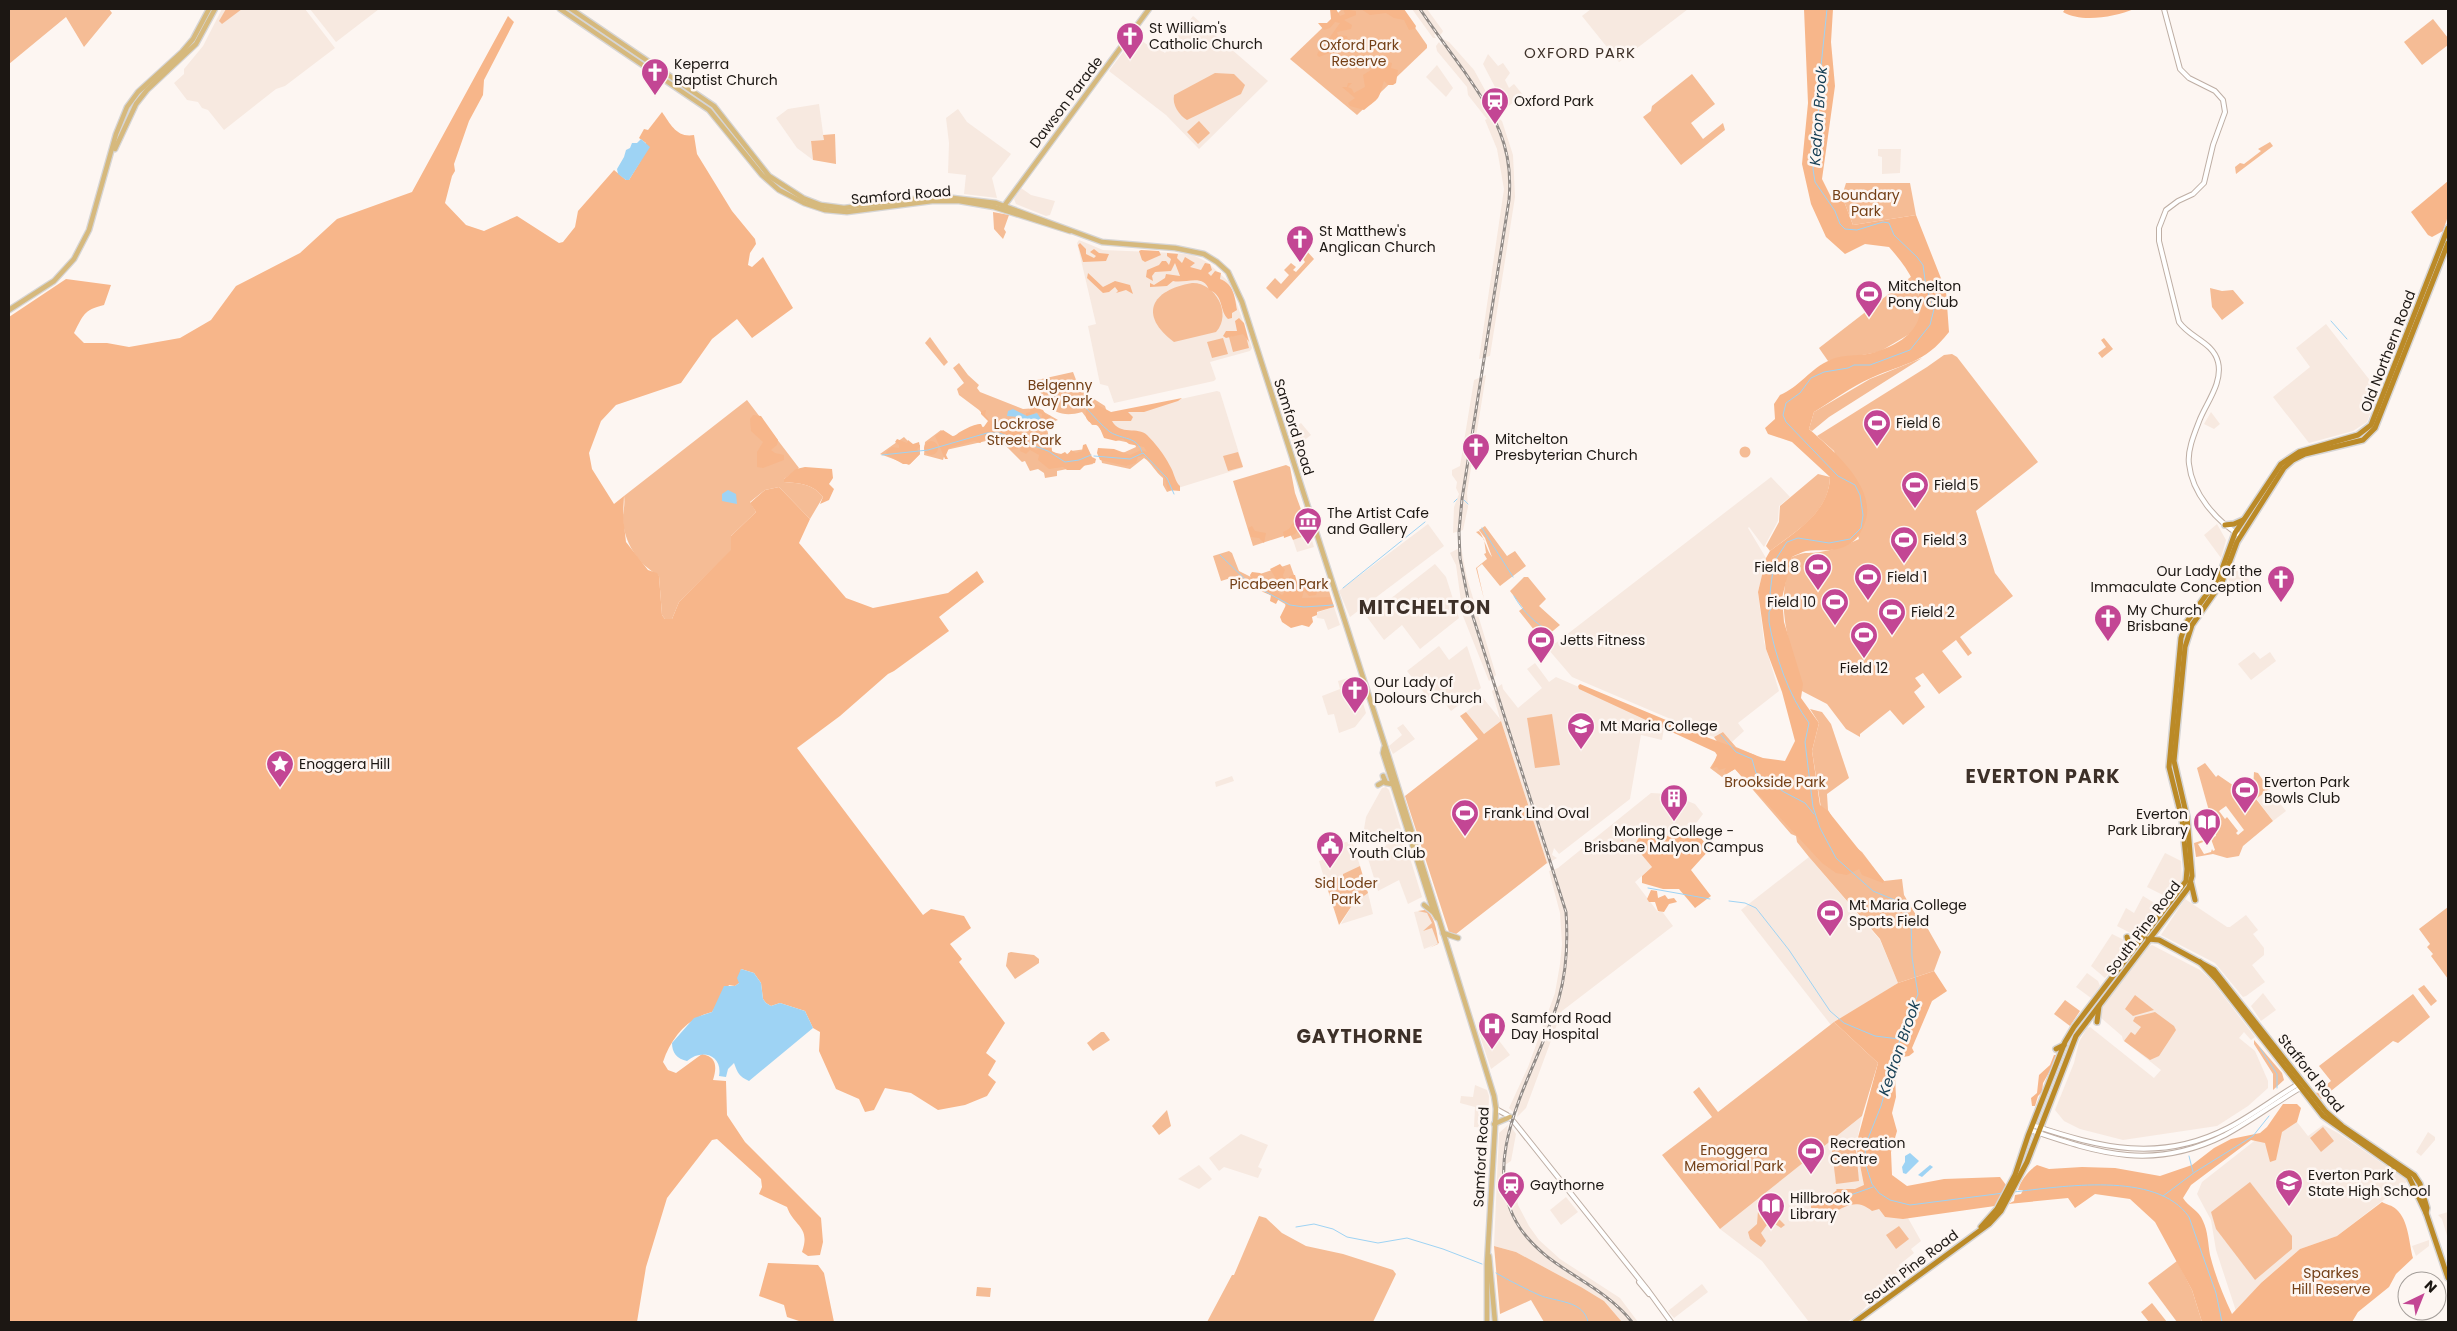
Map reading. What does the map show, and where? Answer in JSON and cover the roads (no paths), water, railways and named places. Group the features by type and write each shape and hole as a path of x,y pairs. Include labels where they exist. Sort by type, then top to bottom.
{"highway":[{"name":"Old Northern Road","path":"2241,536 2282,470 2290,462 2304,454 2361,440 2371,434 2380,419 2448,228"},
{"name":"Old Northern Road","path":"2235,532 2280,467 2290,457 2302,451 2359,434 2369,428 2448,242"},
{"path":"2225,525 2236,524 2246,518"},
{"name":"South Pine Road","path":"2015,1181 2031,1128 2064,1045 2080,1018 2179,892 2187,879 2182,819 2169,767 2181,638 2184,628 2219,577 2235,532"},
{"name":"South Pine Road","path":"1855,1322 1979,1229 1993,1221 2015,1181 2039,1130 2076,1036 2191,882 2187,817 2174,761 2185,643 2192,625 2220,586 2233,550 2241,536"},
{"path":"2173,628 2184,628"},
{"path":"2191,882 2195,900"},
{"path":"2127,937 2132,952"},
{"path":"2140,942 2150,938"},
{"name":"Stafford Road","path":"2150,938 2159,940 2206,964 2220,976 2301,1085 2334,1120 2414,1175 2420,1184 2427,1208 2426,1213 2448,1278"},
{"path":"2096,1022 2099,1005"},
{"path":"2056,1049 2064,1045"},
{"path":"2056,1066 2064,1067"}],"main road":[{"path":"9,310 54,281 74,259 89,230 118,127 129,104 153,76 182,52 193,39 209,9"},
{"path":"109,164 136,104 147,90 196,44 215,9"},
{"name":"Samford Road","path":"560,9 710,110 762,175 779,190 798,201 817,208 847,212 936,201 976,203 1003,207"},
{"name":"Samford Road","path":"571,9 714,106 724,116 769,176 803,198 821,204 844,208 941,196 1003,207 1107,244 1159,246 1200,252 1219,264 1232,279 1242,302 1384,748 1412,830 1438,919 1493,1091 1496,1109 1486,1293 1487,1322"},
{"name":"Dawson Parade","path":"1003,207 1149,9"},
{"path":"2164,9 2180,69 2189,78 2215,91 2224,106 2223,120 2215,138 2204,183 2194,194 2178,201 2166,210 2161,219 2158,234 2179,322 2187,331 2209,347 2217,361 2218,375 2214,391 2197,427 2189,464 2201,497 2225,525 2241,536"},
{"name":"Samford Road","path":"1384,748 1383,752 1392,784 1434,913 1438,919"},
{"path":"1383,776 1385,781 1392,784"},
{"path":"1378,785 1385,781"},
{"path":"1424,905 1434,913"},
{"path":"1443,933 1458,938"},
{"path":"2031,1128 2110,1148 2138,1150 2174,1146 2200,1140 2228,1128 2301,1085"},
{"path":"1496,1109 1510,1117 1670,1322"},
{"path":"1494,1124 1510,1117"},
{"name":"Samford Road","path":"1489,1254 1494,1322"}],"water":[{"path":"641,139 650,147 629,180 626,180 618,174 617,169 626,150 630,148 632,143 637,143"},
{"path":"1013,409 1027,416 1037,413 1041,419 1032,426 1024,424 1019,417 1007,416 1008,411"},
{"path":"728,490 736,494 737,504 722,501 722,494"},
{"path":"741,969 754,973 761,983 763,999 766,1003 771,1006 780,1003 805,1011 813,1028 749,1081 739,1074 734,1063 728,1069 726,1077 719,1076 718,1063 715,1059 705,1054 693,1057 687,1061 680,1059 672,1047 672,1043 694,1018 712,1012 724,986 735,986 739,983 737,978"},
{"path":"1910,1153 1919,1161 1906,1174 1903,1173 1902,1167 1905,1162 1905,1156"},
{"path":"1930,1165 1933,1167 1922,1177 1918,1175"}],"waterway":[{"name":"Kedron Brook","path":"1827,9 1818,95 1819,127 1813,169 1815,182 1835,211 1840,224 1845,229 1857,230 1883,222 1889,223 1894,235 1923,265 1926,287 1934,309 1930,325 1910,350 1870,365 1854,365 1848,368 1824,372 1811,378 1800,393 1786,403 1783,415 1786,422 1838,476 1855,485 1860,495 1863,515 1861,528 1850,539 1829,543 1798,538 1787,542 1774,562 1770,593 1774,604 1769,612 1769,622 1775,648 1789,688 1809,723 1805,742 1813,807 1820,828 1836,858 1873,891 1897,901 1911,919 1912,957 1918,994 1900,1039 1881,1106 1865,1146 1866,1166 1872,1184 1879,1193 1890,1200 1910,1205 2004,1193"},
{"path":"2331,321 2347,339"},
{"path":"1084,406 1110,432 1137,443 1142,452"},
{"path":"882,455 928,450 987,433 999,433 1048,451 1065,462 1079,460 1091,455"},
{"path":"1094,456 1130,459 1143,453 1167,478 1174,494"},
{"path":"1454,502 1457,499"},
{"path":"1464,500 1468,504"},
{"path":"1343,588 1425,522"},
{"path":"1482,528 1513,577"},
{"path":"1220,555 1248,582 1290,605 1304,607 1333,605"},
{"path":"1514,596 1530,617 1552,633"},
{"path":"1721,735 1736,752 1752,759 1756,773 1784,792 1805,803 1814,814"},
{"path":"1648,888 1710,899"},
{"path":"1729,901 1745,903 1756,908 1789,950 1830,1011 1844,1023 1875,1036 1899,1039"},
{"path":"2260,1048 2277,1074 2277,1088"},
{"path":"2163,1196 2195,1172 2253,1136 2269,1116"},
{"path":"2189,1156 2193,1172"},
{"name":"Kedron Brook","path":"2013,1192 2081,1185 2107,1185 2132,1187 2155,1193 2174,1202 2189,1217 2216,1293 2222,1322"},
{"path":"1831,1202 1873,1187"},
{"path":"1296,1227 1314,1224 1333,1229 1347,1237 1378,1243 1407,1238 1482,1264"},
{"path":"1496,1273 1539,1295 1568,1303 1581,1309 1588,1322"}],"railway":[{"path":"1420,9 1464,71 1493,117 1500,131 1508,163 1510,180 1509,200 1462,499 1459,532 1460,558 1469,604 1566,912 1566,955 1559,998 1515,1113 1507,1143 1504,1172 1507,1201 1520,1228 1545,1255 1605,1296 1632,1322"}],"place":[{"name":"St William's Catholic Church","path":"1130,60"},
{"name":"Keperra Baptist Church","path":"655,96"},
{"name":"Oxford Park","path":"1495,125"},
{"name":"St Matthew's Anglican Church","path":"1300,263"},
{"name":"Mitchelton Pony Club","path":"1869,318"},
{"name":"Field 6","path":"1877,447"},
{"name":"Mitchelton Presbyterian Church","path":"1476,471"},
{"name":"Field 5","path":"1915,509"},
{"name":"The Artist Cafe and Gallery","path":"1308,545"},
{"name":"Field 3","path":"1904,564"},
{"name":"Field 8","path":"1818,591"},
{"name":"Field 1","path":"1868,601"},
{"name":"Our Lady of the Immaculate Conception","path":"2281,603"},
{"name":"Field 10","path":"1835,626"},
{"name":"Field 2","path":"1892,636"},
{"name":"My Church Brisbane","path":"2108,642"},
{"name":"Field 12","path":"1864,659"},
{"name":"Jetts Fitness","path":"1541,664"},
{"name":"Our Lady of Dolours Church","path":"1355,714"},
{"name":"Mt Maria College","path":"1581,750"},
{"name":"Enoggera Hill","path":"280,788"},
{"name":"Everton Park Bowls Club","path":"2245,814"},
{"name":"Morling College - Brisbane Malyon Campus","path":"1674,822"},
{"name":"Frank Lind Oval","path":"1465,837"},
{"name":"Everton Park Library","path":"2207,846"},
{"name":"Mitchelton Youth Club","path":"1330,869"},
{"name":"Mt Maria College Sports Field","path":"1830,937"},
{"name":"Samford Road Day Hospital","path":"1492,1050"},
{"name":"Recreation Centre","path":"1811,1175"},
{"name":"Everton Park State High School","path":"2289,1207"},
{"name":"Gaythorne","path":"1511,1209"},
{"name":"Hillbrook Library","path":"1771,1230"}],"district":[{"name":"OXFORD PARK","path":"1580,52"},
{"name":"MITCHELTON","path":"1425,607"},
{"name":"EVERTON PARK","path":"2043,776"},
{"name":"GAYTHORNE","path":"1360,1036"}],"park label":[{"name":"Oxford Park Reserve","path":"1359,54"},
{"name":"Boundary Park","path":"1866,204"},
{"name":"Belgenny Way Park","path":"1060,394"},
{"name":"Lockrose Street Park","path":"1024,432"},
{"name":"Picabeen Park","path":"1279,584"},
{"name":"Brookside Park","path":"1775,782"},
{"name":"Sid Loder Park","path":"1346,892"},
{"name":"Enoggera Memorial Park","path":"1734,1158"},
{"name":"Sparkes Hill Reserve","path":"2331,1282"}]}
